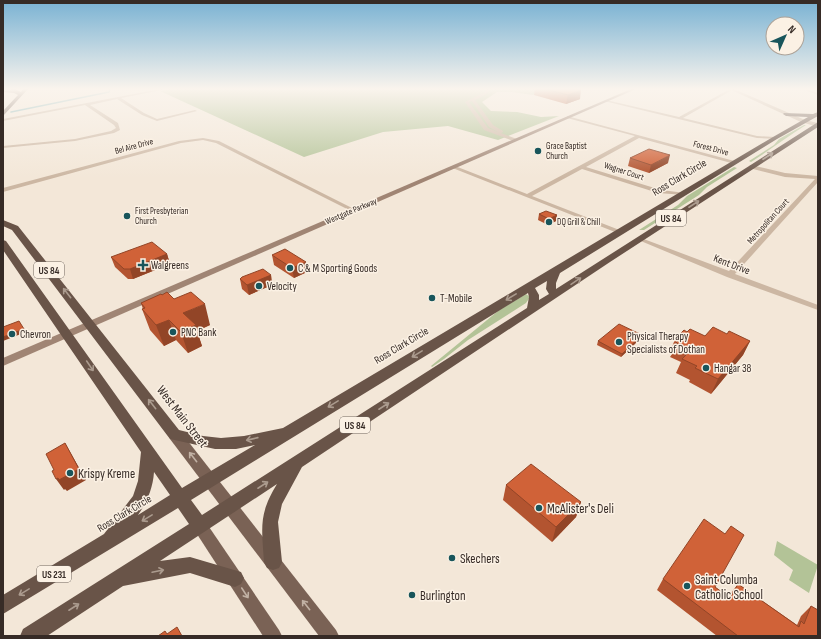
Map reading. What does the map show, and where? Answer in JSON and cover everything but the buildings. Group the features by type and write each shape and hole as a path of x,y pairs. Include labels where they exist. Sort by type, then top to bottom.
{"highway":[{"name":"Ross Clark Circle","path":"3,605 808,119"},
{"name":"US 84","path":"3,243 68,334 200,526 639,239 808,130 818,126"},
{"path":"743,157 747,164 752,166"},
{"path":"735,162 743,172"},
{"name":"West Main Street","path":"3,223 15,228 176,435"},
{"path":"635,223 634,232 639,239"},
{"path":"620,232 626,248"},
{"path":"555,295 550,290 550,286 557,270"},
{"path":"528,287 534,291 532,310"},
{"name":"US 84","path":"176,435 221,444 237,443 290,431"},
{"path":"106,543 130,514 139,500 146,481 148,451"},
{"path":"273,562 270,522 274,502 297,462"},
{"path":"30,636 200,526"},
{"path":"120,578 190,565 235,578"}],"main road":[{"name":"Westgate Parkway","path":"3,362 566,119"},
{"name":"West Main Street","path":"176,435 330,636"},
{"path":"200,526 273,636"}],"street":[{"path":"3,147 75,140 112,132 118,129 116,124 108,119"},
{"path":"478,119 486,129 518,139"},
{"path":"487,119 494,128 518,139"},
{"name":"Forest Drive","path":"571,119 735,162"},
{"path":"682,119 757,137 775,138"},
{"path":"798,119 818,126"},
{"path":"528,196 639,136"},
{"path":"757,137 766,143"},
{"name":"Bel Aire Drive","path":"3,190 181,142 203,139 215,141 353,210"},
{"path":"752,166 785,175 818,178"},
{"path":"452,167 620,232"},
{"name":"Wagner Court","path":"582,167 660,192 683,194"},
{"name":"Metropolitan Court","path":"730,275 818,178"},
{"name":"Wagner Court","path":"660,192 671,201"},
{"name":"Kent Drive","path":"639,239 818,308"}],"green space":[{"path":"221,119 552,119 498,140 448,126 383,132 304,157"},
{"path":"806,125 751,162 749,161 774,145 779,139"},
{"path":"734,167 737,168 707,187 699,195 644,230 639,230 678,205 687,196"},
{"path":"526,294 530,297 526,303 468,340 432,367 431,366 498,311"},
{"path":"777,541 818,565 809,593 789,580 793,570 774,555"}],"place":[{"name":"Grace Baptist Church","path":"538,151"},
{"name":"First Presbyterian Church","path":"127,216"},
{"name":"DQ Grill & Chill","path":"549,222"},
{"name":"Walgreens","path":"143,265"},
{"name":"C & M Sporting Goods","path":"290,268"},
{"name":"Velocity","path":"259,286"},
{"name":"T-Mobile","path":"432,298"},
{"name":"PNC Bank","path":"173,332"},
{"name":"Chevron","path":"12,334"},
{"name":"Physical Therapy Specialists of Dothan","path":"619,342"},
{"name":"Hangar 38","path":"706,368"},
{"name":"Krispy Kreme","path":"70,473"},
{"name":"McAlister's Deli","path":"539,508"},
{"name":"Skechers","path":"452,558"},
{"name":"Saint Columba Catholic School","path":"687,586"},
{"name":"Burlington","path":"412,595"}]}
